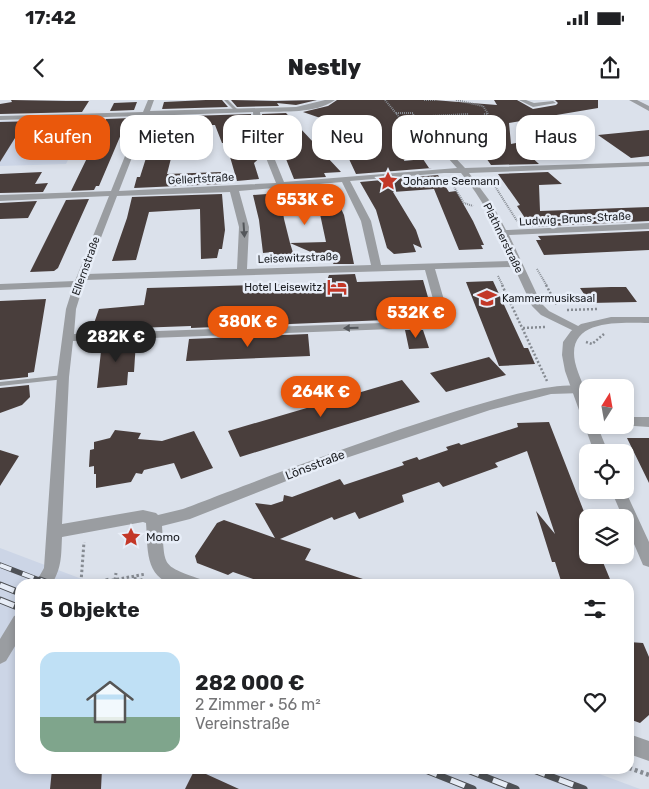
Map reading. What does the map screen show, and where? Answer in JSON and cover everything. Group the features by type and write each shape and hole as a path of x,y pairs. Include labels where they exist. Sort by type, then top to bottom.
{"street":[{"name":"Ellernstraße","path":"46,579 52,569 63,377 71,309 113,194 151,100"},
{"path":"285,100 296,109"},
{"path":"0,118 296,109 332,100"},
{"path":"522,100 533,105 553,103"},
{"path":"632,100 649,109"},
{"path":"256,110 258,128 281,185"},
{"name":"Plathnerstraße","path":"454,160 468,174 488,205 536,304 545,313 578,330"},
{"name":"Gellertstraße","path":"0,198 234,189 463,170 649,164"},
{"path":"346,179 366,221 377,268"},
{"path":"234,189 240,204 244,227 242,272"},
{"name":"Ludwig-Bruns-Straße","path":"502,233 649,226"},
{"name":"Leisewitzstraße","path":"0,287 242,272 516,264"},
{"path":"68,338 445,324 429,267"},
{"path":"579,393 567,354 571,337 578,330 590,324 649,320"},
{"name":"Lönsstraße","path":"55,532 142,516 152,517 154,522 185,515 335,456 487,406 551,390 578,390"},
{"path":"634,422 649,422"},
{"path":"622,499 649,560"},
{"path":"154,522 157,563 166,572 182,579"},
{"path":"0,655 15,630"},
{"path":"634,746 649,751"}],"lane":[{"path":"226,100 237,111"},
{"path":"0,384 63,377"}],"path":[{"path":"385,100 396,113 404,112 413,113 414,115"},
{"path":"424,100 436,100"},
{"path":"456,100 483,106 488,114 483,114"},
{"path":"392,109 404,112"},
{"path":"450,115 468,114"},
{"path":"444,171 464,202 475,207"},
{"path":"536,268 559,306"},
{"path":"497,273 551,390"},
{"path":"565,309 579,310"},
{"path":"82,579 85,526"},
{"path":"121,579 166,572"},
{"path":"115,579 116,573"},
{"path":"132,577 137,579"},
{"path":"634,770 649,775"}],"shaded area":[{"path":"15,120 15,160 68,160 66,164 0,166 0,121"},
{"path":"0,548 82,579 15,579 15,774 600,774 640,789 0,789"}],"building":[{"path":"11,100 89,101 82,112 0,114 0,104 12,102"},
{"path":"222,100 228,107 162,109 164,102"},
{"path":"231,100 317,100 296,105 277,103 279,106 237,107"},
{"path":"337,100 433,100 497,105 494,100 517,100 533,109 556,105 558,103 555,100 598,100 598,108 556,115 516,115 516,122 509,123 511,144 516,143 516,160 535,160 539,164 491,165 488,160 506,160 506,115 392,115 392,160 424,160 429,168 432,168 356,174 349,160 382,160 382,115 312,115 303,112 328,106"},
{"path":"137,102 134,110 110,111 114,103"},
{"path":"286,113 288,115 262,115"},
{"path":"251,114 251,115 223,115 223,143 215,125 213,125 213,115"},
{"path":"120,118 120,137 99,186 96,186 94,190 71,191 86,160 110,160 110,119"},
{"path":"0,122 15,122 15,138 0,162"},
{"path":"302,130 312,141 312,160 330,160 341,172 324,173 326,177 294,179 286,160 302,160"},
{"path":"649,130 649,156 631,158 598,135"},
{"path":"145,160 171,160 167,174 221,172 222,184 134,188 137,177 140,177"},
{"path":"231,160 257,160 254,163 259,179 237,181"},
{"path":"42,172 35,184 48,183 43,192 0,193 0,174"},
{"path":"548,172 562,184 539,185 540,211 649,207 649,221 531,227 517,206 520,205 498,174"},
{"path":"438,175 449,192 456,191 473,221 484,245 481,245 483,249 459,250 434,189 393,192 416,230 422,248 413,244 416,252 394,254 387,248 376,210 360,182"},
{"path":"330,185 344,215 354,264 333,264 334,262 290,243 326,242 317,200 304,202 298,188"},
{"path":"280,193 294,256 273,257 273,252 263,253 259,220 253,195"},
{"path":"222,194 225,230 222,249 219,249 217,258 201,259 200,209 149,212 136,260 112,261 132,197"},
{"path":"89,199 58,268 54,271 30,272 66,200"},
{"path":"37,201 28,218 0,219 0,203"},
{"path":"649,231 649,250 544,255 536,240 541,240 538,236"},
{"path":"355,274 357,282 423,280 434,318 191,328 191,326 136,328 136,330 103,331 103,329 92,329 99,309 144,305 147,288 326,283 329,275"},
{"path":"493,281 524,348 528,348 535,364 499,366 466,282"},
{"path":"626,287 637,302 590,303 580,288"},
{"path":"46,299 34,372 28,373 28,377 0,380 0,301"},
{"path":"405,330 423,330 429,348 409,349"},
{"path":"308,334 310,356 186,361 189,339"},
{"path":"136,341 134,372 128,372 127,385 97,388 102,342"},
{"path":"489,357 506,375 446,392 430,373"},
{"path":"402,380 420,402 240,457 228,431"},
{"path":"29,385 30,397 22,405 0,413 0,388"},
{"path":"549,422 583,509 579,509 579,564 604,564 610,579 560,579 555,562 552,562 536,511 555,534 527,451 495,463 498,467 443,487 439,482 402,495 404,502 359,519 355,512 334,520 332,517 280,539 311,549 305,560 363,579 253,579 233,572 228,575 197,563 195,556 217,523 224,520 275,538 255,503 271,505 283,501 284,495 292,497 340,479 344,485 404,465 402,462 417,457 419,460 448,450 446,447 459,443 461,445 518,427 517,423"},
{"path":"115,430 141,433 138,439 162,441 194,431 213,468 181,479 174,463 144,470 142,474 136,473 131,482 96,488 94,466 89,467 90,450 94,449 94,442 110,438"},
{"path":"627,438 649,438 649,483 634,452 634,444 630,444"},
{"path":"0,450 19,456 0,486"},
{"path":"634,642 643,643 649,657 649,715 640,723 634,721"},
{"path":"52,774 102,774 101,789 50,789"},
{"path":"192,774 206,774 239,789 185,789"}],"railway":[{"path":"0,565 36,579"},
{"path":"0,585 15,591"},
{"path":"0,600 15,606"},
{"path":"436,774 473,789"},
{"path":"478,774 516,789"},
{"path":"544,774 584,789"}],"place":[{"name":"Johanne Seemann","path":"388,181"},
{"name":"Hotel Leisewitz","path":"337,287"},
{"name":"Kammermusiksaal","path":"487,298"},
{"name":"Momo","path":"131,537"}]}
